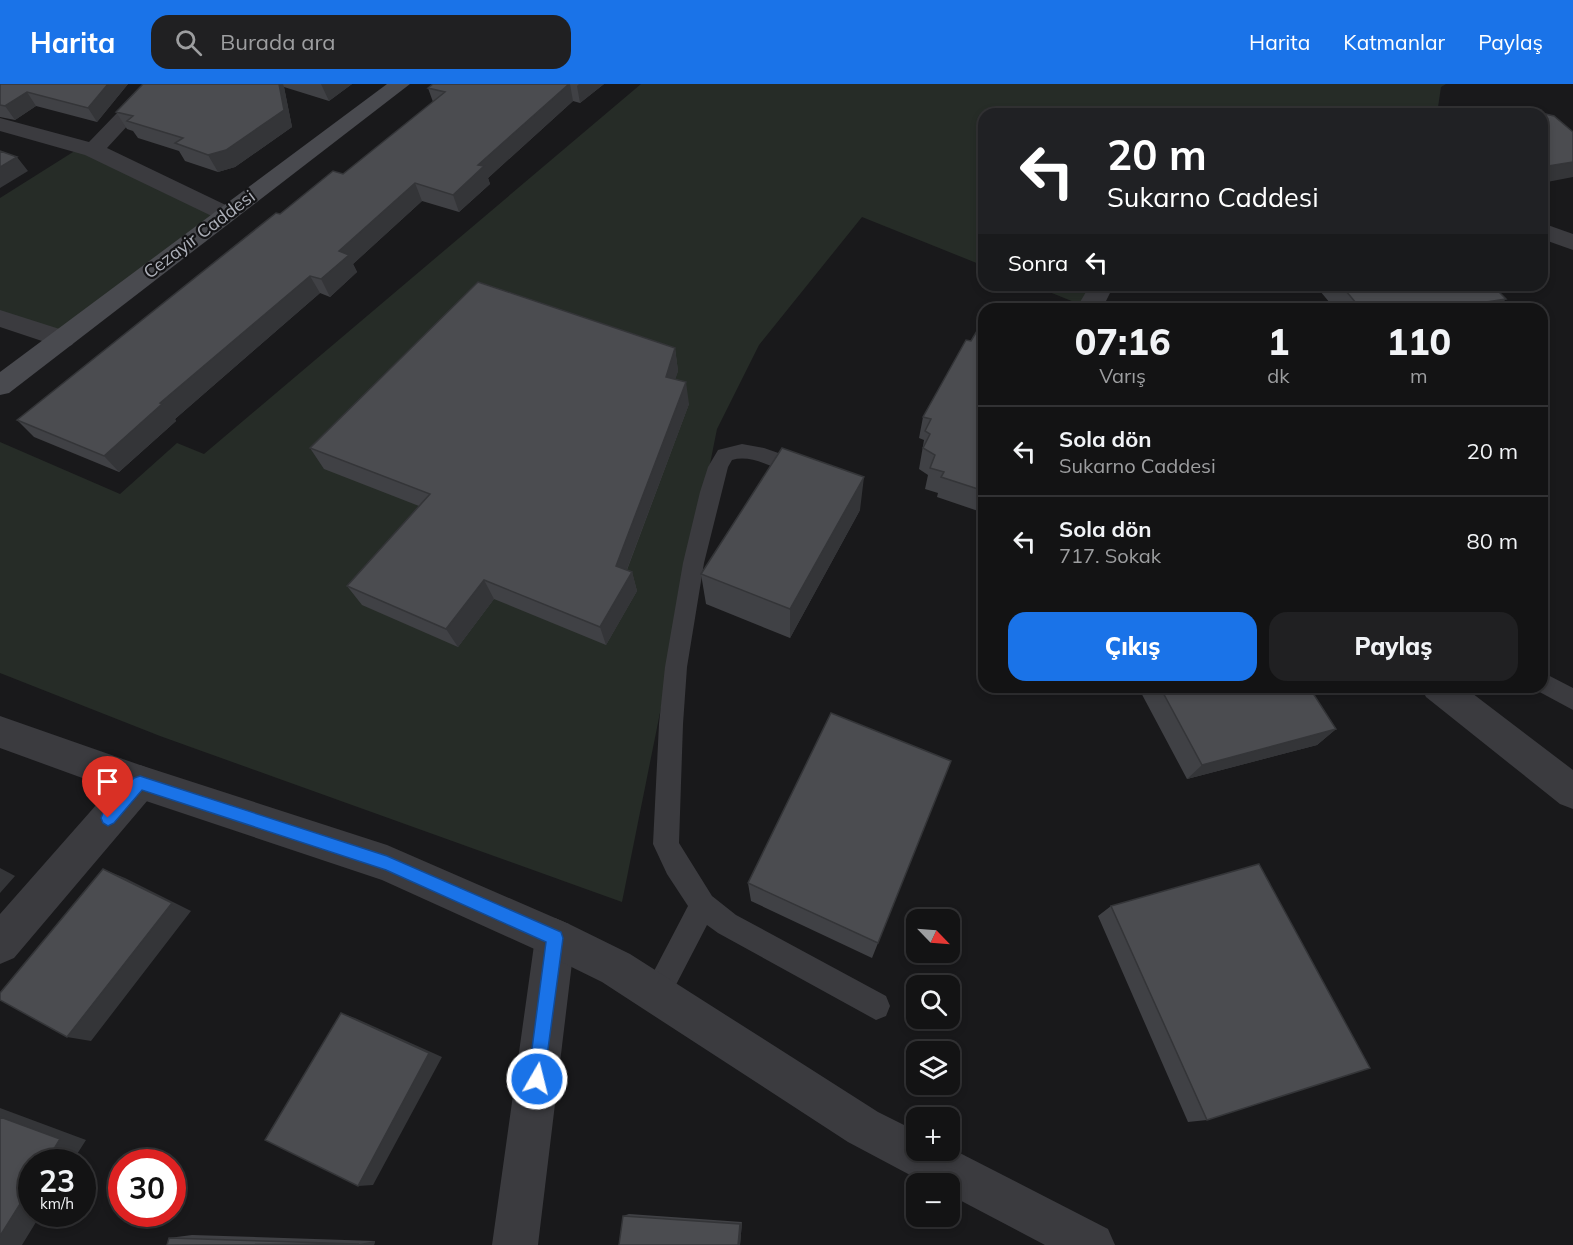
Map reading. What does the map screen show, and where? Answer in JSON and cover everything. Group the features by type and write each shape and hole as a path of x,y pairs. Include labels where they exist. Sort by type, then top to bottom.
{"main road":[{"name":"Cezayir Caddesi","path":"0,386 400,84"}],"street":[{"path":"93,150 156,84"},
{"path":"0,124 93,150 226,214"},
{"path":"1548,233 1573,243"},
{"path":"0,318 63,339"},
{"path":"1446,693 1573,792"},
{"path":"0,732 140,782 387,863 555,938 616,968 863,1126 1092,1245"},
{"path":"0,944 140,782"},
{"path":"515,1245 555,938"}],"lane":[{"path":"816,473 747,451 733,452 719,462 705,514 674,683 666,844 676,865 703,905 727,924 876,1006"},
{"path":"1548,685 1573,700"},
{"path":"656,994 703,905"}],"shaded area":[{"path":"641,84 1446,84 1441,87 1438,108 978,108 978,264 862,217 759,345 717,429 622,902 160,736 0,673 0,442 120,494 177,443 204,454"},
{"path":"81,147 226,214 63,339 0,318 0,198"},
{"path":"1047,291 1099,291 1092,303 1077,303"}],"building":[{"path":"0,84 108,84 88,108 27,92 5,106 0,105"},
{"path":"143,84 279,84 284,110 226,150 208,155 175,143 183,138 127,121 133,116 116,112"},
{"path":"433,84 569,84 478,165 484,166 453,195 415,183 339,251 349,255 321,279 310,276 160,403 162,404 104,456 17,420 276,213 280,214 333,171 343,174 445,92 428,88"},
{"path":"1548,115 1554,116 1573,132 1573,162 1548,166"},
{"path":"0,151 17,157 0,167"},
{"path":"478,282 675,348 666,377 686,382 616,566 632,572 600,627 484,580 446,629 347,586 430,494 310,448"},
{"path":"1346,291 1498,291 1506,299 1480,303 1356,303"},
{"path":"978,331 978,489 941,477 944,472 930,468 935,455 923,448 930,434 925,431 931,419 923,417 966,340 971,341"},
{"path":"782,448 864,477 790,609 701,574"},
{"path":"1163,693 1313,693 1336,729 1202,765"},
{"path":"831,713 951,761 878,943 748,883"},
{"path":"1259,864 1370,1068 1207,1120 1111,906"},
{"path":"103,869 172,903 67,1037 0,1000 0,993"},
{"path":"341,1013 429,1053 358,1186 265,1140"},
{"path":"0,1117 60,1139 54,1149 18,1149 18,1207 0,1236"},
{"path":"623,1216 740,1224 738,1245 619,1245"},
{"path":"169,1238 359,1244 167,1245"}],"route":[{"path":"108,818 140,782 387,863 555,938 537,1079"}]}
